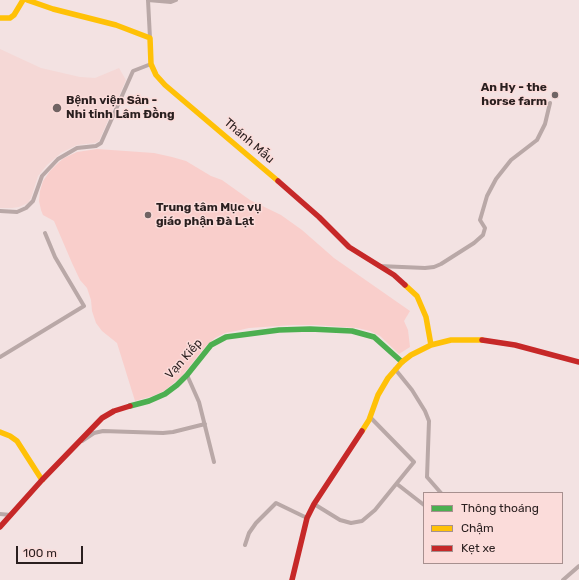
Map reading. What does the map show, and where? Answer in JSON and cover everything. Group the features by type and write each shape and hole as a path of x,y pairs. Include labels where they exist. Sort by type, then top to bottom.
{"main road":[{"path":"0,18 10,18 14,15 23,0"},
{"path":"27,0 53,9 116,25 150,38 151,64"},
{"name":"Thánh Mẫu","path":"151,64 156,75 180,98 320,217 349,247 402,281 417,296 426,317 431,345"},
{"name":"Vạn Kiếp","path":"0,526 96,423 107,415 165,394 187,375 216,341 234,336 272,331 310,329 359,332 378,340 402,362"},
{"path":"292,580 307,518 314,504 370,417 378,395 395,369 411,355 431,345 450,340 476,339 514,345 579,362"},
{"path":"0,432 17,441 42,480"}],"street":[{"path":"150,38 148,0 171,2 176,0"},
{"path":"0,211 17,212 26,208 33,201 42,176 58,158 77,148 96,146 101,143 133,70 151,64"},
{"path":"379,266 434,268 474,243 483,235 485,228 480,220 487,196 496,179 510,160 537,140 545,124 550,103"},
{"path":"0,357 84,306 55,257 45,233"},
{"path":"395,369 412,390 425,411 429,421 427,477 440,492"},
{"path":"187,375 199,402 214,462"},
{"path":"314,504 340,520 351,523 362,521 375,510 414,462 370,417"},
{"path":"78,443 94,433 103,431 168,432 205,424"},
{"path":"397,484 423,504"},
{"path":"245,545 252,528 276,503 307,518"},
{"path":"0,514 10,515"},
{"path":"563,580 579,566"}],"shaded area":[{"name":"Bệnh viện Sản - Nhi tỉnh Lâm Đồng","path":"0,49 41,68 80,77 95,78 119,68 126,80 99,141 95,143 77,145 61,153 47,165 38,176 28,203 12,208 0,208"},
{"path":"97,149 154,153 186,161 211,176 222,180 250,200 281,215 302,230 334,258 410,311 404,321 408,330 410,347 399,354 380,336 370,331 357,328 293,325 249,328 225,333 215,338 206,346 181,377 164,391 135,401 117,343 102,331 96,323 87,288 80,280 54,221 43,215 39,201 43,181 58,163 64,158 77,152"}],"traffic: fast":[{"path":"130,406 149,401 165,394 187,375 211,345 226,337 279,330 310,329 352,331 374,337 402,362"}],"traffic: slow":[{"path":"0,18 10,18 14,15 23,0"},
{"path":"27,0 53,9 116,25 150,38 151,64 156,75 165,85 278,181"},
{"path":"405,285 417,296 426,317 431,345"},
{"path":"362,431 369,420 378,395 388,378 402,362 411,355 431,345 451,340 482,340"},
{"path":"0,432 17,441 42,480"}],"traffic: jam":[{"path":"278,181 319,217 349,247 394,275 405,285"},
{"path":"482,340 515,345 579,362"},
{"path":"0,527 42,480 102,418 114,411 130,406"},
{"path":"292,580 307,518 314,504 362,431"}],"place":[{"name":"An Hy - the horse farm","path":"555,95"},
{"name":"Bệnh viện Sản - Nhi tỉnh Lâm Đồng","path":"57,108"},
{"name":"Trung tâm Mục vụ giáo phận Đà Lạt","path":"148,215"}]}
